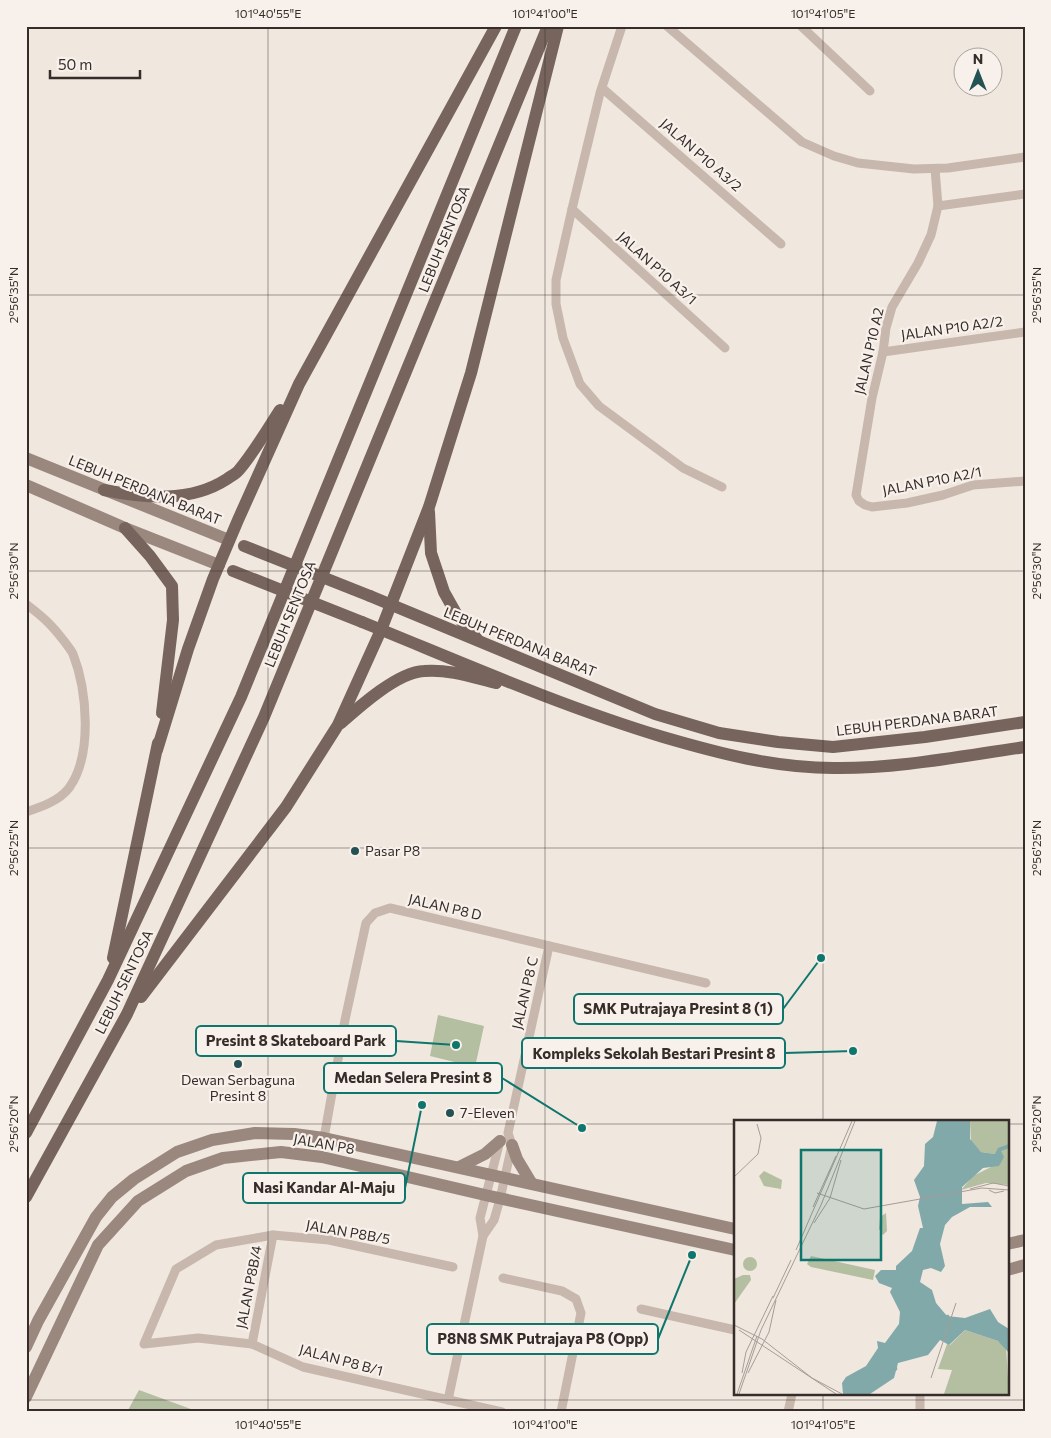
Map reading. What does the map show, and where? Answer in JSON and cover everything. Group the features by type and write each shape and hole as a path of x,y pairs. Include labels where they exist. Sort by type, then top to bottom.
{"main road":[{"path":"157,750 188,649 229,540 298,384 496,26"},
{"name":"LEBUH SENTOSA","path":"26,1133 108,980 241,697 516,26"},
{"name":"LEBUH SENTOSA","path":"26,1197 127,1014 264,717 548,26"},
{"path":"127,1014 286,807 338,725 392,605 429,507 471,373 558,26"},
{"path":"104,490 160,498 191,494 212,488 238,472 298,384"},
{"path":"429,507 431,553 444,592 458,617 480,641"},
{"path":"108,980 157,750 173,620 172,586 150,556 125,528"},
{"name":"LEBUH PERDANA BARAT","path":"229,540 655,714 719,733 778,742 832,747 925,737 1025,722"},
{"path":"219,566 542,695 643,731 709,750 769,764 833,768 886,766 1025,747"},
{"path":"338,725 368,699 400,679 422,670 453,672 542,695"}],"street":[{"path":"622,26 602,88 556,280 556,304 563,338 580,384 599,406 683,468 722,487"},
{"path":"667,26 802,142 834,156 858,163 914,169 1025,157"},
{"path":"801,26 870,91"},
{"name":"JALAN P10 A3/2","path":"602,88 781,244"},
{"name":"JALAN P10 A2","path":"856,489 872,398 892,307 932,235 938,206 935,168"},
{"path":"938,206 1025,194"},
{"name":"JALAN P10 A3/1","path":"572,208 725,348"},
{"name":"JALAN P10 A2/2","path":"883,352 1025,332"},
{"name":"LEBUH PERDANA BARAT","path":"26,458 229,540"},
{"name":"JALAN P10 A2/1","path":"856,489 856,496 859,501 872,507 907,503 943,495 974,485 1025,481"},
{"path":"26,485 219,566"},
{"path":"26,604 49,621 72,652 84,695 85,734 80,768 69,788 56,799 26,812"},
{"name":"JALAN P8 D","path":"324,1138 345,1020 366,923 376,914 390,908 706,983"},
{"name":"JALAN P8 C","path":"483,1236 494,1220 500,1199 504,1178 506,1140 549,946"},
{"name":"JALAN P8","path":"26,1347 38,1321 96,1216 112,1197 134,1179 177,1152 212,1140 255,1133 294,1134 324,1138 734,1229"},
{"path":"459,1167 485,1154 506,1140 532,1184"},
{"name":"JALAN P8 C","path":"483,1236 480,1218 485,1195 491,1174 506,1140"},
{"name":"JALAN P8","path":"26,1397 98,1245 138,1201 186,1171 223,1158 281,1152 322,1157 500,1199 734,1250"},
{"name":"JALAN P8B/5","path":"144,1344 176,1269 216,1244 273,1235 328,1240 453,1267"},
{"name":"JALAN P8B/4","path":"252,1344 273,1235"},
{"path":"448,1400 483,1236"},
{"path":"1008,1244 1025,1240"},
{"path":"1008,1270 1025,1265"},
{"path":"503,1278 562,1291 576,1299 581,1313 561,1412"},
{"path":"641,1309 734,1330"},
{"name":"JALAN P8 B/1","path":"144,1344 198,1338 252,1344 303,1367 502,1412"},
{"path":"788,1412 792,1396"},
{"path":"920,1396 920,1412"}],"green space":[{"path":"438,1015 484,1026 475,1067 430,1056"},
{"path":"139,1390 199,1412 127,1412"}],"place":[{"name":"Pasar P8","path":"355,851"},
{"name":"SMK Putrajaya Presint 8 (1)","path":"821,958"},
{"name":"Presint 8 Skateboard Park","path":"456,1045"},
{"name":"Kompleks Sekolah Bestari Presint 8","path":"853,1051"},
{"name":"Dewan Serbaguna Presint 8","path":"238,1064"},
{"name":"Nasi Kandar Al-Maju","path":"422,1105"},
{"name":"7-Eleven","path":"450,1113"},
{"name":"Medan Selera Presint 8","path":"582,1128"},
{"name":"P8N8 SMK Putrajaya P8 (Opp)","path":"692,1255"}]}
